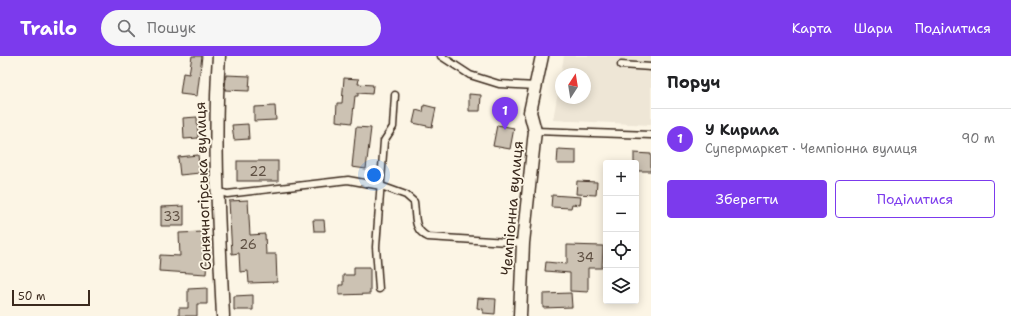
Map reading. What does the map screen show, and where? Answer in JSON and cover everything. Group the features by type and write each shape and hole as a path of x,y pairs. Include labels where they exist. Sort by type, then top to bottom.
{"street":[{"name":"Сонячногірська вулиця","path":"219,56 216,93 223,316"},
{"name":"Чемпіонна вулиця","path":"520,316 523,243 536,130 530,112 542,56"}],"lane":[{"path":"441,56 470,76 499,84 536,86"},
{"path":"621,65 651,67"},
{"path":"379,288 376,247 384,141 392,127 395,95"},
{"path":"536,130 651,136"},
{"path":"218,191 227,194 348,180 381,186 406,195 414,202 417,227 421,234 428,237 523,243"}],"shaded area":[{"path":"564,56 651,56 651,125 553,120 556,104 591,104 591,68 562,68"}],"building":[{"path":"192,56 202,56 197,96 180,94 183,73 189,74"},
{"path":"226,75 250,76 249,91 225,90"},
{"path":"344,78 359,79 358,84 373,85 372,94 358,93 358,96 355,96 352,123 336,121 337,103 342,103"},
{"path":"469,94 481,95 480,111 469,111"},
{"path":"424,105 436,108 432,127 413,123 416,110 423,112"},
{"path":"275,106 276,120 254,121 254,107"},
{"path":"197,117 198,138 184,139 183,118"},
{"path":"248,124 249,139 234,140 232,125"},
{"path":"497,125 514,128 510,149 493,146"},
{"path":"356,127 371,128 366,169 352,167"},
{"path":"558,149 576,150 576,164 557,164"},
{"path":"634,153 651,154 651,171 639,171 639,160 634,160"},
{"path":"198,155 200,173 180,175 178,157"},
{"path":"237,161 278,161 278,181 237,181"},
{"path":"577,181 597,182 596,195 576,194"},
{"path":"552,195 581,197 580,205 572,204 571,208 551,207"},
{"path":"248,200 250,235 265,234 266,254 276,254 277,282 249,283 248,271 240,272 239,253 232,254 229,201"},
{"path":"184,206 184,226 161,226 161,207"},
{"path":"313,220 324,220 325,231 314,231"},
{"path":"203,232 205,259 207,259 206,274 159,271 160,255 180,256 179,233"},
{"path":"567,245 603,246 602,268 588,268 588,292 570,291 570,273 545,271 546,262 567,264"},
{"path":"354,267 370,267 370,294 339,295 339,285 343,285 343,275 354,275"},
{"path":"207,288 207,304 197,304 197,316 179,316 179,308 188,308 188,289"},
{"path":"571,293 572,307 543,308 543,294"},
{"path":"253,295 253,310 234,310 234,296"},
{"path":"478,298 496,299 495,314 483,313 483,309 477,308"}],"place":[{"name":"У Кирила","path":"505,130"}]}
